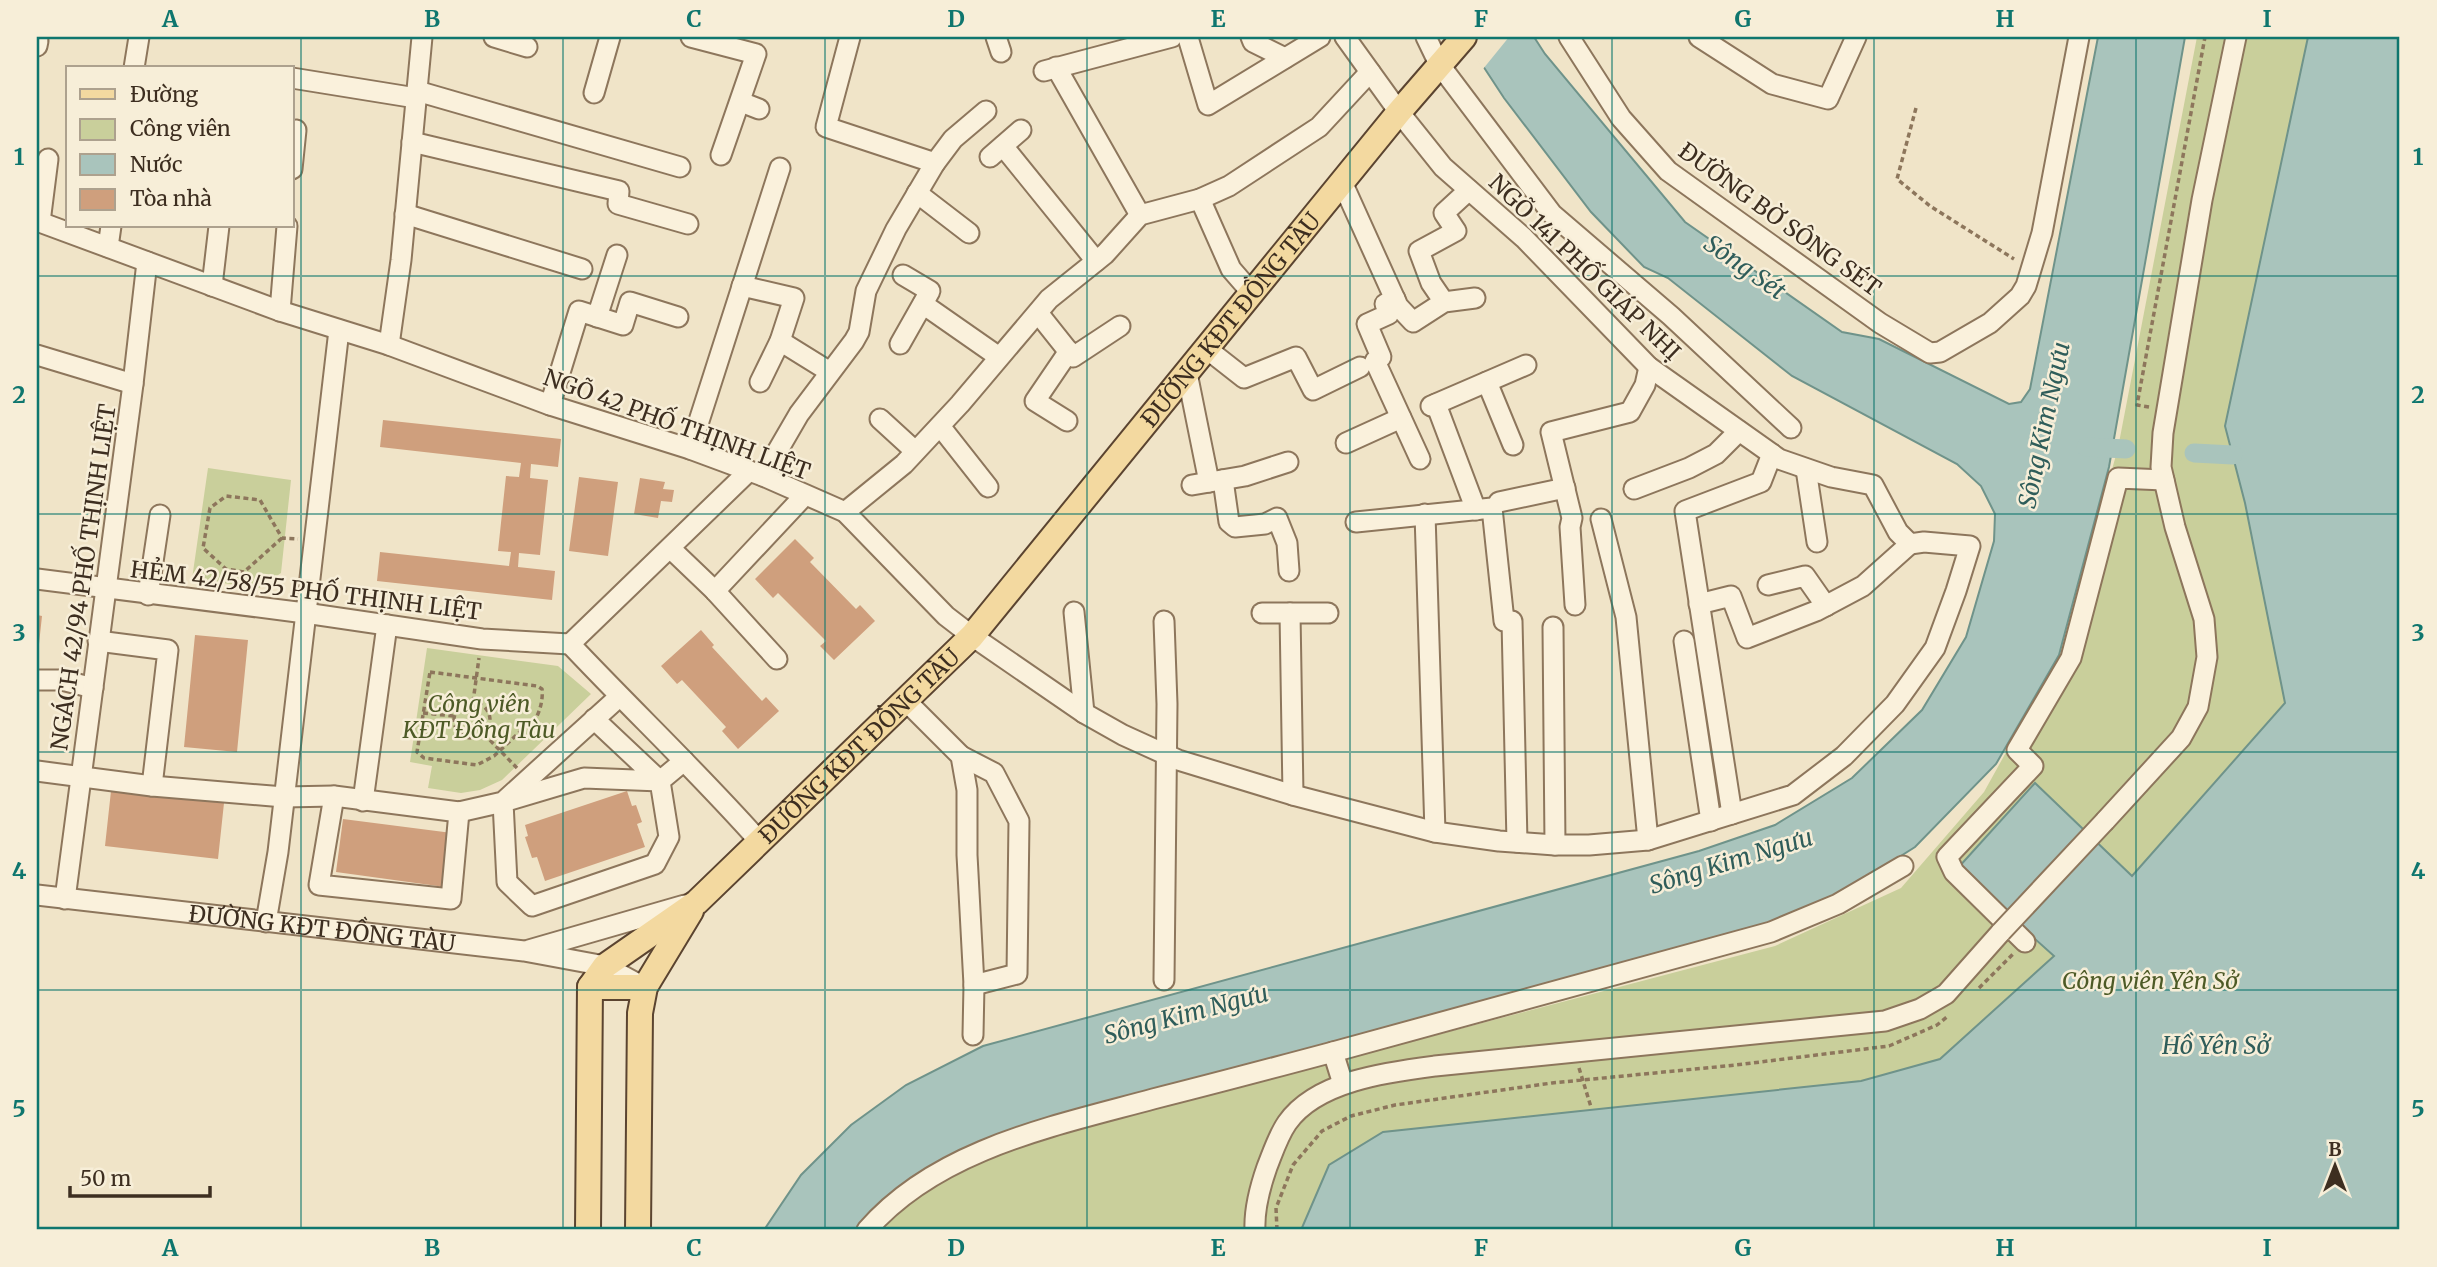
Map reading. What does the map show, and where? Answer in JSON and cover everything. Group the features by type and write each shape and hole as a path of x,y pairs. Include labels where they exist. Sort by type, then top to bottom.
{"main road":[{"name":"ĐƯỜNG KĐT ĐỒNG TÀU","path":"697,902 972,636 1251,292 1461,40"},
{"path":"588,1230 590,987 605,966 697,902"},
{"path":"638,1230 640,1025 645,987 697,902"},
{"path":"590,987 645,987"}],"street":[{"path":"134,66 139,37"},
{"path":"389,345 422,37"},
{"path":"494,37 527,47"},
{"path":"594,93 610,37"},
{"path":"850,37 827,127 935,163"},
{"path":"1251,37 1253,42 1285,58"},
{"path":"1140,215 1050,69 1181,39 1208,105 1320,37"},
{"name":"NGÕ 141 PHỐ GIÁP NHỊ","path":"1345,37 1443,167 1524,238 1648,367 1779,459 1831,477 1873,485 1898,532 1910,544"},
{"path":"1426,37 1439,64"},
{"name":"ĐƯỜNG BỜ SÔNG SÉT","path":"1569,37 1621,118 1668,171 1880,323 1930,353 1940,352 1990,323 2020,296 2031,270"},
{"path":"1699,37 1772,84 1828,99 1856,37"},
{"path":"2031,270 2042,233 2079,37"},
{"path":"1255,1230 1262,1182 1275,1145 1288,1122 1304,1105 1343,1084 1399,1070 1885,1021 1920,1009 1946,994 2181,737 2198,707 2207,656 2204,619 2175,527 2161,467 2162,433 2203,200 2236,37"},
{"path":"685,38 757,54 750,105 721,155"},
{"name":"NGÕ 141 PHỐ GIÁP NHỊ","path":"1439,64 1552,214 1671,316 1791,428"},
{"path":"845,512 904,464 1049,299 1096,261 1140,215 1200,199 1229,186 1320,127 1370,72"},
{"path":"294,78 417,95 680,167"},
{"path":"760,842 570,644 670,548 756,473 854,341 859,332 866,291 895,229 935,163 953,139 986,111"},
{"path":"294,150 296,130"},
{"path":"1021,130 996,152 1096,261"},
{"path":"412,142 619,191 618,204 688,224"},
{"path":"38,222 48,159"},
{"path":"690,449 779,168"},
{"path":"1342,182 1396,302 1413,322 1444,302 1475,298"},
{"path":"1444,302 1431,283 1419,251 1456,231 1444,213 1469,190"},
{"path":"916,193 969,233"},
{"path":"1200,199 1231,269 1251,292"},
{"path":"405,214 582,269"},
{"name":"NGÕ 42 PHỐ THỊNH LIỆT","path":"38,222 280,311 389,345 550,405 690,449 756,473 845,512 946,615 972,636 1084,713 1123,735 1166,755 1293,795 1435,832 1555,845 1648,840 1793,795 1844,756 1895,704 1935,648 1970,546 1924,542 1910,544"},
{"path":"108,247 111,228"},
{"path":"212,286 219,228"},
{"path":"280,311 287,228"},
{"path":"597,317 617,255"},
{"name":"NGÁCH 42/94 PHỐ THỊNH LIỆT","path":"65,899 148,262"},
{"path":"900,344 930,291 903,275"},
{"path":"742,286 793,298 780,341 760,382"},
{"path":"550,405 579,311 623,325 630,302 678,317"},
{"path":"1396,302 1385,304 1389,314 1367,324 1381,357 1374,361 1420,459"},
{"path":"923,304 999,357"},
{"path":"1038,313 1073,357 1120,326"},
{"path":"266,922 285,797 339,330"},
{"path":"780,341 830,372"},
{"path":"1207,349 1244,378 1296,357 1313,390 1360,367"},
{"path":"1067,421 1035,401 1069,351"},
{"path":"37,355 134,384"},
{"path":"1517,842 1508,621 1489,507 1434,405 1526,365"},
{"path":"1575,605 1570,527 1572,518 1551,432 1630,412 1645,385 1648,367"},
{"path":"1187,373 1208,482 1229,522 1235,527 1265,524 1277,518 1287,543 1289,570"},
{"path":"1487,382 1513,444"},
{"path":"1346,443 1401,418"},
{"path":"880,419 915,451"},
{"path":"940,426 988,487"},
{"path":"1634,489 1689,468 1716,454 1739,430"},
{"path":"1732,814 1685,511 1761,482 1772,454"},
{"path":"1208,482 1245,476 1288,462"},
{"path":"1806,469 1817,542"},
{"path":"2025,942 1954,872 1947,857 2033,766 2017,750 2071,658 2118,478 2164,480"},
{"path":"1356,522 1489,507 1565,488"},
{"path":"715,591 805,495"},
{"path":"1425,514 1435,832"},
{"path":"148,595 160,515"},
{"path":"1570,527 1607,517 1626,617 1648,840"},
{"path":"1699,604 1731,596 1746,638 1826,606 1863,586 1910,544"},
{"path":"670,548 715,591 777,659"},
{"path":"1768,585 1805,576 1826,606"},
{"name":"HẺM 42/58/55 PHỐ THỊNH LIỆT","path":"37,579 306,613 482,639 570,644"},
{"path":"1074,612 1084,713"},
{"path":"1262,613 1328,613"},
{"path":"1290,613 1293,795"},
{"path":"1164,621 1167,704 1164,980"},
{"path":"363,800 387,625"},
{"path":"1553,627 1555,845"},
{"path":"99,641 168,650 152,786"},
{"path":"1684,641 1711,821"},
{"path":"37,680 62,680 93,688"},
{"path":"503,802 619,696"},
{"path":"906,701 961,757 994,773 1019,821 1017,974 974,985"},
{"path":"503,802 507,881 532,906 655,863 669,837 660,781 593,719"},
{"path":"961,757 967,790 967,855 974,985 973,1035"},
{"path":"37,771 152,786 285,797 334,796 459,812 584,778 660,781 684,761"},
{"path":"334,796 319,885 451,899 459,812"},
{"path":"867,1230 884,1211 930,1178 998,1146 1065,1123 1771,932 1838,904 1903,866"},
{"name":"ĐƯỜNG KĐT ĐỒNG TÀU","path":"37,895 524,951 697,902"},
{"path":"524,951 605,966 645,987"},
{"path":"524,951 580,973 590,987"},
{"path":"1333,1052 1343,1084"}],"path":[{"path":"2167,410 2137,405 2205,37"},
{"path":"1916,108 1897,179 1930,206 2031,270"},
{"path":"282,538 260,500 226,496 209,508 204,548 226,569 244,572 282,538 314,540"},
{"path":"473,702 482,639"},
{"path":"430,672 477,678 537,686 542,689 537,716 489,760 477,765 424,758 417,752 430,672"},
{"path":"473,702 484,707 490,717 490,724 484,734 474,738 463,736 455,728 454,716 463,704 473,702"},
{"path":"423,713 454,716"},
{"path":"484,734 528,779"},
{"path":"1970,997 2025,942"},
{"path":"1277,1230 1276,1208 1293,1165 1322,1131 1351,1116 1395,1105 1583,1080 1889,1046 1937,1025 1953,1012"},
{"path":"1574,1053 1591,1107"}],"green space":[{"name":"Công viên Yên Sở","path":"2197,37 2400,37 2400,1230 873,1230 961,1167 1015,1145 1335,1059 1387,1048 1775,946 1901,888 1984,792 2060,655 2118,448"},
{"path":"208,468 291,480 281,573 259,588 192,579"},
{"name":"Công viên KĐT Đồng Tàu","path":"427,648 558,666 591,694 502,780 480,790 461,793 428,788 432,766 410,762"}],"water":[{"path":"1464,37 1534,37 1545,54 1685,222 1842,332 1879,339 2009,404 2021,402 2030,389 2098,37 2185,37 2109,467 2059,655 1996,764 1915,847 1842,893 1792,916 957,1155 859,1230 764,1230 801,1175 851,1125 906,1085 983,1046 1699,851 1775,825 1852,778 1922,710 1966,637 1994,541 1995,514 1981,486 1957,464 1792,376 1668,278 1644,267 1591,212 1504,98"},
{"name":"Hồ Yên Sở","path":"2308,37 2400,37 2400,1230 1301,1230 1329,1165 1383,1132 1861,1081 1940,1059 2054,956 1957,869 2035,783 2132,876 2285,703 2245,503 2225,426"}],"pier":[{"path":"1461,37 1509,37 1483,69"}],"building":[{"path":"383,420 561,439 558,467 531,464 530,478 548,480 540,555 519,553 518,567 555,571 552,600 377,581 380,552 509,566 511,552 498,551 506,476 519,477 521,463 380,447"},
{"path":"579,477 618,482 608,556 569,551"},
{"path":"640,478 665,482 663,489 674,490 672,502 661,501 658,518 634,514"},
{"path":"795,539 814,558 810,562 856,609 860,605 875,621 834,660 820,646 826,641 778,593 773,598 755,579"},
{"path":"37,615 42,616 39,644 37,644"},
{"path":"701,630 714,645 712,647 762,701 766,697 779,711 738,749 722,731 726,727 682,680 677,684 661,666"},
{"path":"195,635 248,640 237,752 184,747"},
{"path":"111,791 224,803 218,859 105,846"},
{"path":"627,791 642,822 637,824 645,847 545,881 537,857 532,858 525,837 528,836 525,825"},
{"path":"343,819 452,833 445,887 336,872"}],"waterway":[{"path":"2086,447 2126,449"},
{"path":"2194,453 2233,455"}],"water label":[{"name":"Sông Sét","path":"1745,267"},
{"name":"Sông Kim Ngưu","path":"2044,425"},
{"name":"Sông Kim Ngưu","path":"1731,861"},
{"name":"Sông Kim Ngưu","path":"1186,1014"}]}
